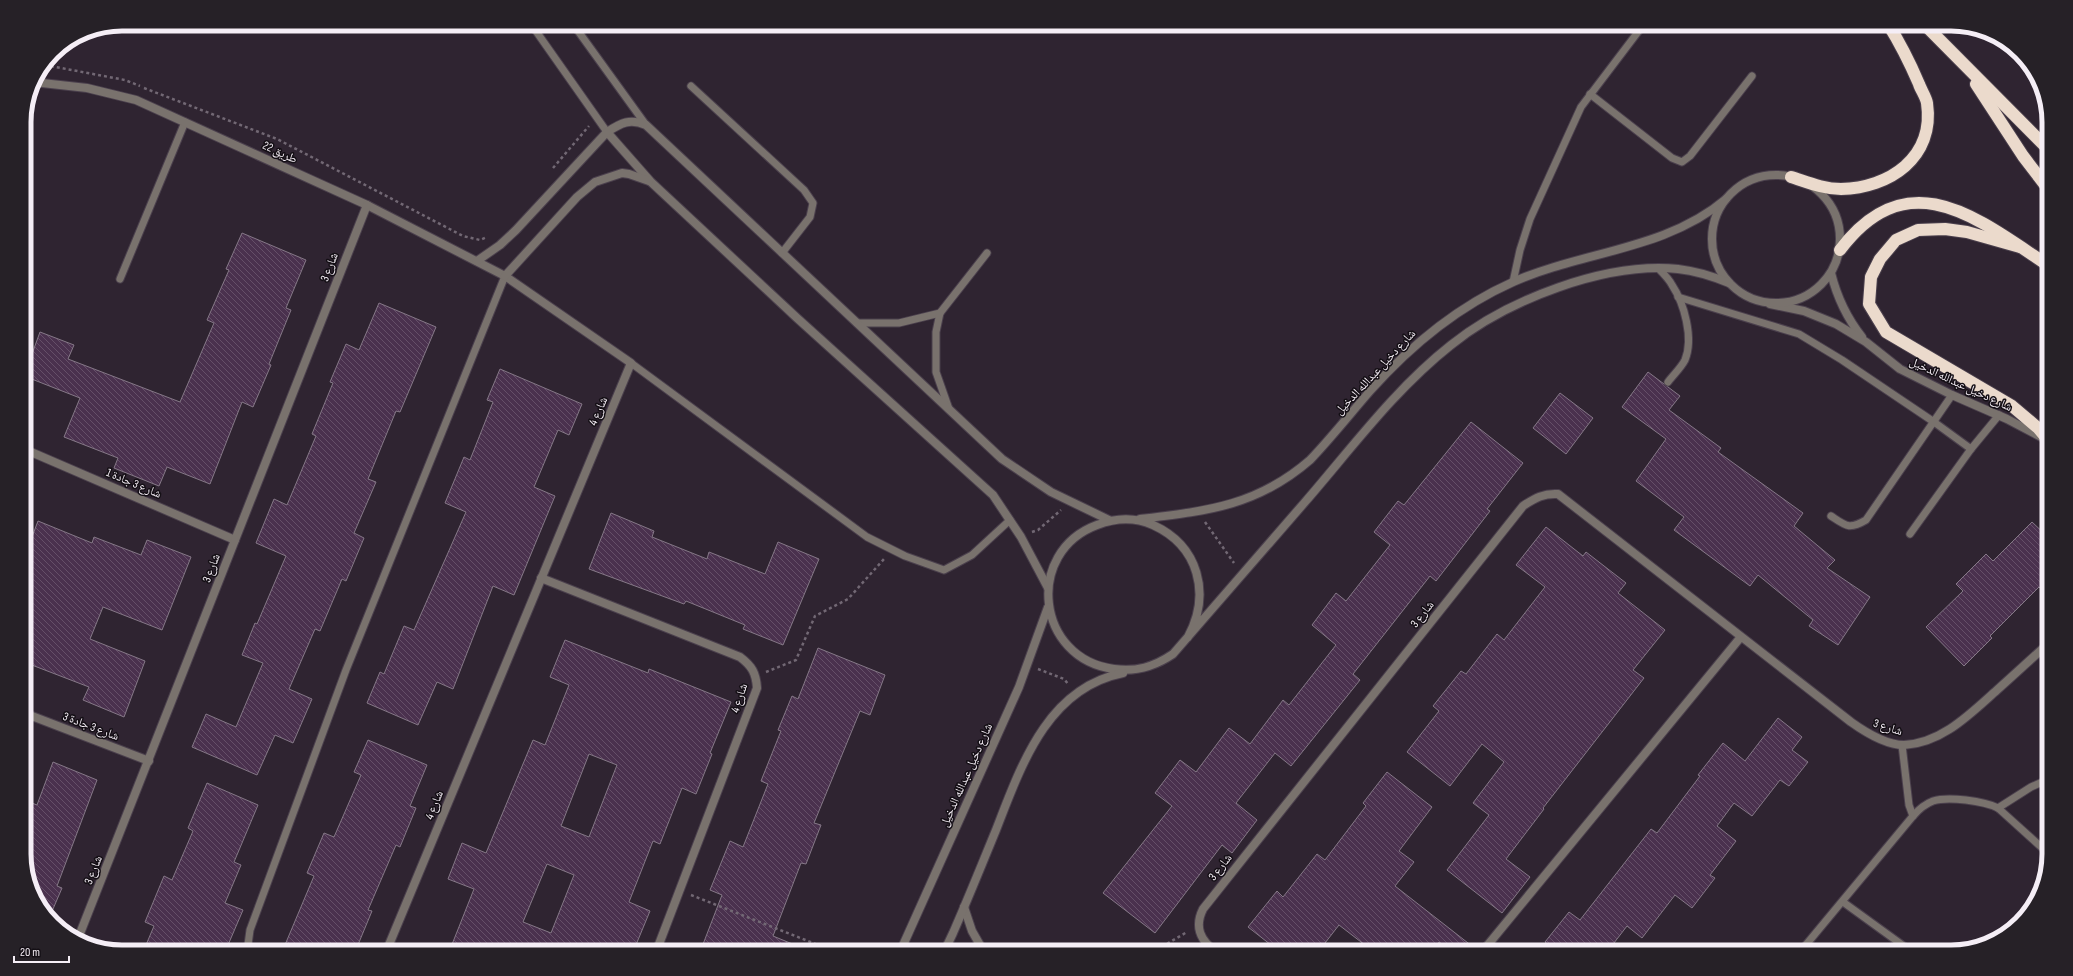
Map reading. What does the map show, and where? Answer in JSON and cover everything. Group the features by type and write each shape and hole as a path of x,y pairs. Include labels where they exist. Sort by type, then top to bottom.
{"highway":[{"path":"1791,177 1824,187 1840,189 1877,184 1892,177 1910,162 1920,146 1927,124 1927,102 1905,52 1892,31"},
{"path":"1931,31 2042,143"},
{"path":"1966,67 1995,115 2042,180"},
{"path":"1840,250 1854,232 1872,217 1893,207 1914,203 1944,205 1967,214 2042,261"},
{"path":"2020,247 1967,232 1945,229 1918,230 1896,240 1880,259 1871,277 1869,304 1886,332 2012,406 2042,433"}],"street":[{"name":"طريق 22","path":"40,83 59,84 136,100 367,205 505,276 631,363"},
{"path":"477,261 500,245 516,230 607,132 620,123 634,121 646,125 1002,459 1051,492 1109,520"},
{"path":"607,132 651,182 796,318 992,495 1021,537 1048,588"},
{"path":"505,276 577,197 596,182 622,173 636,176 651,182"},
{"path":"1776,175 1791,177 1804,181 1815,189 1829,204 1838,222 1840,250 1831,273 1822,284 1805,297 1784,303 1770,304 1755,300 1741,293 1729,283 1720,271 1714,257 1712,241 1713,226 1718,212 1726,199 1736,189 1755,179 1776,175"},
{"name":"شارع دخيل عبدالله الدخيل","path":"1133,519 1198,511 1249,498 1276,486 1293,474 1327,443 1371,390 1427,334 1456,314 1513,282 1544,270 1664,235 1702,218 1726,199"},
{"name":"شارع 3","path":"80,935 367,205"},
{"path":"947,945 1022,764 1040,732 1076,693 1104,676 1147,668 1173,654 1243,575 1394,398 1451,344 1482,324 1512,308 1569,284 1614,273 1658,268 1691,271 1729,283"},
{"name":"شارع دخيل عبدالله الدخيل","path":"1831,273 1836,292 1844,310 1866,342"},
{"name":"شارع دخيل عبدالله الدخيل","path":"1770,304 1804,311 1836,324 1866,342 1900,369 1952,395 1999,414 2042,438"},
{"name":"شارع 4","path":"389,945 631,363"},
{"name":"شارع 3 جادة 1","path":"31,452 235,540"},
{"name":"شارع 3","path":"1198,925 1203,909 1523,506 1534,498 1546,493 1558,494 1740,638 1866,733 1902,745 1923,742 1943,733 1964,720 2042,649"},
{"path":"1128,671 1101,668 1076,654 1058,633 1052,621 1048,588 1054,564 1067,544 1086,529 1109,520 1133,519 1149,523 1166,532 1185,550 1193,564 1198,578 1200,594 1195,624 1188,637"},
{"name":"شارع 4","path":"541,578 740,657 750,664 756,676 757,688 659,945"},
{"name":"شارع دخيل عبدالله الدخيل","path":"903,945 1019,687 1049,606"},
{"path":"1488,945 1740,638"},
{"name":"شارع 3 جادة 3","path":"31,716 149,761"},
{"path":"964,906 972,931 980,945"},
{"path":"1198,925 1206,945"}],"lane":[{"path":"536,31 607,132"},
{"path":"578,31 646,125"},
{"path":"1513,282 1520,250 1530,219 1581,107 1639,31"},
{"path":"1590,94 1672,158 1682,162 1690,156 1752,76"},
{"path":"691,86 804,190 813,203 810,217 782,253"},
{"path":"120,279 185,122"},
{"path":"949,409 936,372 936,332 940,313 987,253"},
{"path":"1658,268 1672,284 1678,297 1683,312 1688,345 1685,360 1668,382"},
{"path":"248,945 250,930 346,670 505,276"},
{"path":"1678,297 1799,334 1842,360 1934,422 1970,449"},
{"path":"857,323 899,323 940,313"},
{"path":"631,363 867,537 905,556 944,570 972,555 1010,520"},
{"path":"1831,516 1846,526 1856,526 1866,520 1952,395"},
{"path":"1910,534 1970,449 1999,414"},
{"path":"1902,745 1909,805 1913,816"},
{"path":"1998,808 2031,786 2042,782"},
{"path":"1806,945 1913,816 1924,805 1942,799 1988,803 1998,808 2042,848"},
{"path":"1842,902 1902,945"}],"path":[{"path":"51,66 125,80 277,139 463,236 480,240 492,235"},
{"path":"552,170 597,118"},
{"path":"1021,537 1038,530 1060,512 1067,499"},
{"path":"1198,511 1243,575"},
{"path":"756,676 796,660 815,616 848,599 892,550"},
{"path":"1027,665 1064,679 1076,693"},
{"path":"679,890 818,945"},
{"path":"1165,945 1198,925"}],"building":[{"path":"242,233 306,260 286,308 291,310 269,364 271,365 253,407 242,402 210,484 167,467 159,486 114,468 118,458 64,437 80,398 31,379 31,357 40,332 74,345 68,359 180,402 214,323 207,320 229,270 226,269"},
{"path":"379,303 436,327 400,412 396,411 368,479 376,482 354,533 364,538 346,581 342,579 320,631 315,629 289,689 312,699 293,743 275,735 257,775 192,747 206,714 236,727 263,663 242,655 286,556 256,543 274,499 287,505 316,436 312,434 333,383 330,382 346,344 359,350"},
{"path":"500,369 582,404 569,435 558,430 534,487 555,496 514,595 493,586 453,689 437,682 418,725 367,703 380,672 384,674 404,626 414,630 466,512 445,503 464,457 470,460 493,402 487,400"},
{"path":"1648,372 1680,396 1669,410 1721,448 1718,452 1803,513 1794,526 1835,560 1827,568 1870,597 1838,645 1809,626 1813,620 1758,575 1750,586 1674,530 1684,517 1636,481 1666,439 1622,407"},
{"path":"1560,393 1593,418 1566,454 1533,428"},
{"path":"1471,422 1523,463 1487,509 1490,511 1436,581 1430,576 1353,674 1360,680 1291,766 1275,753 1236,803 1257,820 1232,853 1222,845 1155,933 1103,893 1172,806 1155,793 1180,760 1196,772 1229,728 1250,744 1283,700 1289,705 1336,645 1312,625 1336,593 1346,601 1390,545 1374,532 1398,501 1404,505"},
{"path":"611,513 654,531 652,537 707,559 709,552 765,574 778,542 819,559 783,645 743,629 745,625 686,601 684,604 589,569"},
{"path":"38,521 92,543 94,537 141,555 147,540 191,557 162,630 103,607 90,639 145,661 124,717 83,700 89,687 31,665 31,540"},
{"path":"2032,522 2042,531 2042,590 2039,587 1990,636 1992,638 1964,666 1926,627 1963,591 1956,584 1986,554 1993,561"},
{"path":"1546,527 1583,556 1586,552 1626,583 1618,593 1665,630 1633,670 1644,678 1543,808 1544,809 1506,859 1530,877 1502,913 1447,870 1489,815 1473,803 1504,762 1482,744 1450,786 1407,752 1439,711 1433,706 1461,671 1466,674 1497,634 1504,640 1545,587 1516,565"},
{"path":"565,640 648,673 649,669 731,702 710,753 712,754 696,794 682,788 660,844 653,841 629,902 650,911 636,945 452,945 474,889 448,879 462,843 486,853 533,740 545,745 569,685 550,677","holes":["589,754 617,765 589,837 561,826","547,864 574,875 551,933 523,922"]},
{"path":"818,648 885,675 870,715 860,711 814,823 821,825 806,864 801,863 773,936 795,945 703,945 722,895 710,890 730,841 743,847 768,784 761,781 781,731 778,730 792,696 798,699"},
{"path":"1778,718 1802,737 1792,750 1808,762 1789,786 1780,780 1752,816 1734,803 1717,826 1736,841 1710,875 1715,878 1692,908 1675,895 1642,938 1627,926 1612,945 1549,945 1545,942 1569,912 1580,920 1651,829 1657,833 1700,776 1698,775 1723,743 1745,761"},
{"path":"368,740 427,765 410,806 416,808 400,847 396,845 368,910 372,911 358,945 285,945 314,876 307,873 324,833 334,837 361,775 354,772"},
{"path":"53,762 97,780 57,886 62,888 52,911 40,894 31,860 31,803 37,805"},
{"path":"1387,772 1432,807 1399,851 1414,862 1395,886 1471,945 1443,945 1439,942 1437,945 1365,945 1339,925 1323,945 1271,945 1248,927 1277,891 1283,897 1317,854 1325,860 1366,806 1363,803"},
{"path":"207,783 258,805 234,862 241,865 225,903 243,910 228,945 146,945 154,926 145,922 164,876 172,880 193,831 188,828"}]}
